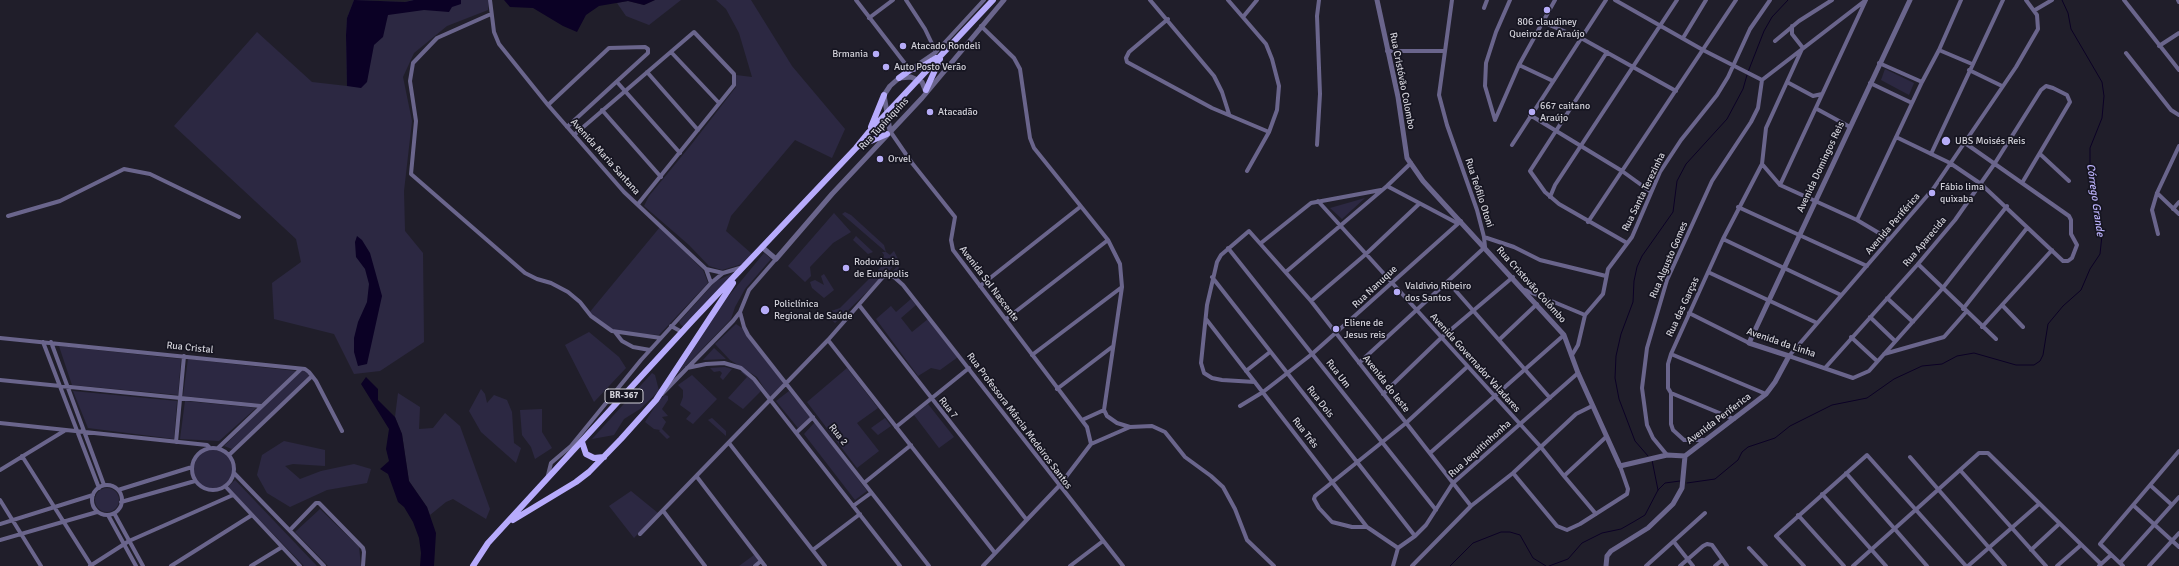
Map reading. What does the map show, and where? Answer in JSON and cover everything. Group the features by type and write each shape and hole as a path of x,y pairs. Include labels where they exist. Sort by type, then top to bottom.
{"main road":[{"name":"BR-367","path":"473,566 488,544 546,480 682,332 763,248 993,0"},
{"path":"899,78 910,69 923,66 942,54"},
{"path":"926,92 942,54"},
{"path":"869,132 884,95"},
{"path":"856,148 888,133"},
{"name":"BR-367","path":"508,523 576,482 604,457 656,400 743,268"},
{"path":"582,442 586,454 594,458 604,457"}],"street":[{"name":"Avenida Maria Santana","path":"490,0 494,32 499,44 548,105 610,177 706,269"},
{"path":"856,0 910,69 936,52 984,0"},
{"path":"869,18 893,0"},
{"path":"906,0 925,29 936,52"},
{"name":"Rua Tupiniquins","path":"776,259 926,92 1004,0"},
{"path":"1150,0 1168,19 1214,76 1222,92 1229,114"},
{"path":"1228,0 1266,44 1280,86 1280,100 1269,132 1247,171"},
{"path":"1242,17 1257,0"},
{"path":"1317,145 1320,94 1317,16 1319,0"},
{"name":"Rua Cristóvão Colombo","path":"1376,0 1398,97 1405,153 1411,163"},
{"name":"Rua Teófilo Otoni","path":"1452,0 1439,87 1440,101 1477,210 1485,247"},
{"path":"1484,8 1487,0"},
{"path":"1510,0 1496,32 1486,63 1484,86 1495,120 1519,65 1555,0"},
{"path":"1512,145 1530,115 1606,0"},
{"path":"1615,0 1703,50 1762,80 1866,0"},
{"path":"1550,197 1555,185 1677,0"},
{"path":"1683,38 1706,0"},
{"path":"1588,222 1736,0"},
{"name":"Rua Santa Terezinha","path":"1572,355 1578,344 1585,315 1604,294 1606,288 1606,276 1610,266 1640,222 1651,192 1674,148 1717,95 1728,77 1732,65 1750,29 1770,0"},
{"path":"1775,41 1792,26 1832,0"},
{"path":"1780,184 1817,109 1822,94 1866,0"},
{"name":"Avenida Domingos Reis","path":"1749,342 1879,63 1910,0"},
{"path":"1857,220 1922,82 1939,50 1961,0"},
{"path":"1931,154 2003,0"},
{"path":"2026,0 2035,10 2052,0"},
{"path":"2124,0 2179,70"},
{"name":"Avenida Periférica","path":"1789,356 1933,189 2025,53 2038,29 2039,21 2035,10"},
{"path":"491,12 437,38 413,63 410,81 416,121 411,174 525,273 537,279 551,283 568,292 580,302 591,316 615,332 622,341 633,348 650,350"},
{"path":"1168,19 1127,55 1126,62 1212,108 1269,132"},
{"path":"1542,22 1581,38 1676,92"},
{"path":"981,26 1017,63 1020,69 1030,138 1034,148 1108,240 1120,264 1122,287 1112,347 1104,410 1107,416 1117,423 1130,426 1152,426 1165,432 1185,457 1223,487 1229,497 1247,540 1274,566"},
{"path":"1792,26 1792,34 1803,48"},
{"path":"574,135 694,32 734,74 734,85 638,204"},
{"path":"2159,46 2179,33"},
{"path":"548,105 609,48 645,47 649,51 567,127"},
{"path":"1803,48 1766,128 1762,164 1780,184 1814,202 1857,220 1889,239"},
{"path":"1939,50 1972,64"},
{"path":"1388,51 1444,51"},
{"path":"671,52 718,103"},
{"path":"1607,52 1530,171 1550,197 1588,222 1627,243"},
{"path":"2126,53 2166,104 2179,115"},
{"path":"1879,63 1922,82"},
{"path":"1519,65 1553,81"},
{"path":"1969,70 2002,86"},
{"path":"647,72 698,130"},
{"path":"888,133 884,95 890,86 899,78 911,77 919,79 926,92"},
{"name":"Rua Algusto Gomes","path":"1667,455 1653,438 1647,425 1642,388 1647,348 1667,280 1712,180 1751,122 1758,108 1762,80"},
{"path":"617,82 680,153"},
{"path":"1787,82 1813,96 1822,94"},
{"path":"1870,83 1912,103"},
{"name":"Rua Aparecida","path":"1825,368 1918,264 1954,220 1981,184 2037,96 2046,86 2067,95 2070,102 2040,154"},
{"path":"1817,109 1850,127"},
{"path":"602,110 661,177"},
{"path":"1530,115 1622,171 1651,192"},
{"name":"Avenida Sol Nascente","path":"888,133 954,214 955,220 951,246 958,258 1082,420 1087,427 1091,444"},
{"path":"1896,137 1950,163 1981,184 2007,206 2062,261 2068,261 2076,251 2077,242 2071,234 2071,220 1995,163 1965,143"},
{"path":"2158,234 2152,210 2157,193 2179,146"},
{"path":"2022,183 2040,154 2069,181"},
{"path":"1287,271 1383,190 1411,163"},
{"name":"Rua Cristovão Colômbo","path":"1411,163 1423,181 1459,222 1485,247 1564,335 1592,406 1620,466"},
{"name":"Rua das Garças","path":"1706,440 1684,440 1673,430 1671,424 1672,393 1668,388 1670,354 1738,207 1762,164"},
{"path":"8,216 60,201 124,169 150,174 239,217"},
{"path":"1387,186 1419,204 1459,222"},
{"path":"1261,243 1311,203 1383,190"},
{"path":"2157,193 2179,214"},
{"name":"Avenida Governador Valadares","path":"1318,201 1417,309 1492,396 1540,446 1596,514"},
{"path":"2173,209 2179,202"},
{"path":"1311,301 1366,254 1419,204"},
{"path":"1852,337 1878,361 1942,289 2007,206"},
{"path":"980,286 1080,207"},
{"path":"1738,207 1867,266"},
{"name":"Rua Nanuque","path":"1240,406 1263,392 1312,354 1459,222"},
{"path":"1883,354 1944,337 2028,228"},
{"name":"Avenida do leste","path":"1228,248 1249,230 1287,271 1471,506"},
{"path":"1484,237 1514,247 1540,260 1606,276"},
{"path":"1723,239 1841,295"},
{"path":"1006,319 1108,240"},
{"path":"1360,363 1485,247"},
{"path":"656,400 740,312 749,290 776,259 763,248"},
{"path":"1228,248 1220,255 1212,277 1201,362 1204,373 1222,380 1255,382"},
{"name":"Rua Um","path":"1228,248 1381,443 1436,510"},
{"path":"1982,327 2053,252"},
{"path":"1918,264 1942,289 1996,339"},
{"path":"711,283 706,269 723,272 743,268"},
{"path":"546,480 551,463 571,446 650,350 711,283 723,272"},
{"path":"1708,272 1817,323"},
{"name":"Rua Professora Márcia Medeiros Santos","path":"859,305 883,277 894,277 903,285 1123,566"},
{"name":"Rua Dois","path":"1212,277 1415,536"},
{"path":"1383,394 1441,338 1513,278"},
{"path":"1448,282 1526,368 1550,398"},
{"path":"1032,355 1122,287"},
{"path":"1524,290 1585,315"},
{"path":"1887,298 1913,322"},
{"path":"1500,339 1537,304"},
{"path":"640,534 664,512 828,340 859,305"},
{"name":"Rua 7","path":"859,305 1026,519"},
{"path":"2002,305 2023,327"},
{"name":"Rua 2","path":"740,312 748,335 929,566"},
{"name":"Avenida da Linha","path":"1689,313 1749,342 1853,378 1862,375 1878,361"},
{"path":"1870,317 1895,341"},
{"name":"Rua Três","path":"1206,319 1367,527 1398,548"},
{"path":"671,326 682,332"},
{"path":"615,332 627,332 661,338"},
{"path":"1430,453 1492,396 1564,335"},
{"name":"Rua Cristal","path":"0,338 51,342 300,369 309,372 312,376"},
{"path":"828,340 995,553"},
{"path":"43,342 99,488"},
{"path":"51,342 104,485"},
{"path":"1057,389 1112,347"},
{"path":"1246,371 1270,352"},
{"path":"1670,354 1766,394"},
{"path":"176,442 184,356"},
{"name":"Avenida Periferica","path":"1606,566 1607,556 1618,546 1648,528 1673,504 1682,488 1685,456 1766,394 1775,382 1789,356"},
{"path":"687,368 706,364 724,364 747,372 797,432 900,566"},
{"path":"1367,527 1352,527 1329,520 1318,508 1314,499 1315,496 1406,423 1467,366"},
{"path":"896,426 969,368"},
{"path":"218,448 300,369"},
{"name":"Rua Jequitinhonha","path":"1398,548 1415,536 1426,525 1453,483 1578,373"},
{"path":"230,455 312,376 342,431"},
{"path":"0,380 261,406"},
{"path":"1672,393 1734,419"},
{"path":"1412,566 1471,506 1513,473 1540,446 1576,414 1592,406"},
{"path":"1082,420 1104,410"},
{"path":"797,432 813,417"},
{"path":"0,423 208,445 209,447 218,448 230,455 234,463 234,473 225,486 211,490 202,487 195,481 192,467 197,454 209,447"},
{"path":"983,566 1059,486 1091,444 1130,426"},
{"path":"0,470 64,430"},
{"path":"1564,476 1606,437"},
{"path":"729,443 814,549 823,565"},
{"path":"864,483 910,445"},
{"path":"2179,451 2100,544 2122,564 2179,497"},
{"path":"1853,566 1979,453 1988,453 2081,544 2100,565 2111,555"},
{"path":"1513,473 1558,526 1567,530 1596,514 1627,494 1628,489 1620,466 1667,455 1685,456"},
{"path":"1804,566 1776,536 1798,515 1868,455 1967,566 2039,504"},
{"path":"22,456 55,507 90,566 129,541 233,495"},
{"path":"1910,457 2005,566"},
{"path":"118,490 192,467"},
{"path":"1960,470 2011,529 2046,566"},
{"path":"234,473 324,566"},
{"path":"1846,473 1896,528 1927,566"},
{"path":"697,477 765,566"},
{"path":"0,540 97,512 108,515 114,512 121,502 195,481"},
{"path":"0,524 93,495 104,485 118,490 121,502"},
{"path":"225,486 300,566"},
{"path":"2150,486 2172,505"},
{"path":"853,506 871,493"},
{"path":"1822,494 1886,566"},
{"path":"93,495 92,504 97,512"},
{"path":"0,500 41,566"},
{"path":"290,530 316,504 319,503 362,548 364,552 363,566"},
{"path":"2133,505 2179,546"},
{"path":"114,512 143,566"},
{"path":"664,512 705,566"},
{"path":"1646,566 1705,513"},
{"path":"814,549 860,514"},
{"path":"108,515 136,566"},
{"path":"171,566 252,515"},
{"path":"1798,515 1844,566"},
{"path":"2031,550 2059,524"},
{"path":"2149,566 2179,534"},
{"path":"1070,566 1103,541"},
{"path":"1674,542 1693,566"},
{"path":"2057,566 2081,544"},
{"path":"1680,566 1703,546 1712,545 1727,566"},
{"path":"252,566 282,547"},
{"path":"1393,566 1398,548"},
{"path":"1749,548 1766,566"},
{"path":"1715,566 1722,560"},
{"path":"755,566 761,561"}],"shaded area":[{"path":"354,0 405,2 412,0 489,0 488,10 447,26 414,53 403,77 412,121 404,191 405,231 423,253 424,342 380,371 354,374 334,334 274,319 272,283 301,262 296,239 174,126 257,32 312,82 347,86 347,18"},
{"path":"354,0 405,2 414,0 461,0 461,4 452,7 449,12 424,10 388,15 383,37 374,45 367,82 361,88 347,86 347,18"},
{"path":"504,0 655,0 644,5 628,1 599,6 586,15 577,32 563,26 533,8 510,7"},
{"path":"655,0 681,0 649,25 626,16 617,3 628,1 644,5"},
{"path":"716,0 751,0 792,66 845,129 832,158 795,140 731,216 726,231 752,254 742,264 722,270 709,266 689,245 644,206 649,196 736,87 736,75 752,77 739,33 726,9"},
{"path":"1885,69 1914,83 1909,95 1881,80"},
{"path":"1365,198 1342,219 1330,208"},
{"path":"845,212 851,215 884,245 886,252 842,214"},
{"path":"834,213 851,232 833,243 810,267 811,276 805,282 788,266"},
{"path":"660,227 703,270 708,283 659,335 615,332 589,313"},
{"path":"357,236 362,240 370,253 382,296 367,364 358,366 354,352 354,338 358,322 367,302 369,284 365,269 356,257 355,242"},
{"path":"856,236 873,252 868,254 853,240"},
{"path":"894,251 899,261 835,323 828,316 819,315 840,308 882,266 884,255 882,252 886,252 890,255"},
{"path":"764,253 771,259 745,289 735,307 731,319 676,376 723,303"},
{"path":"898,266 903,278 889,274"},
{"path":"738,271 685,328 681,325 679,322 716,281"},
{"path":"824,274 834,290 824,298 812,288 810,282 815,280 824,285 821,276"},
{"path":"911,299 916,305 901,318 912,332 928,319 958,357 940,370 931,368 918,376 876,319 891,306 896,312"},
{"path":"736,324 742,328 755,343 784,384 770,397 757,377 730,360 715,344"},
{"path":"589,332 619,357 626,368 594,402 565,345"},
{"path":"59,346 181,359 178,395 72,385"},
{"path":"714,348 726,359 703,360"},
{"path":"188,359 296,371 261,404 183,396"},
{"path":"725,367 732,369 723,380 720,377 722,373 720,371 714,372 710,368"},
{"path":"847,368 878,408 857,423 879,451 857,468 807,402"},
{"path":"301,370 309,372 310,376 232,449 224,446"},
{"path":"742,371 749,375 761,391 743,409 728,398 747,377 741,372"},
{"path":"652,373 655,375 659,391 640,409 624,419 614,435 592,439"},
{"path":"692,375 717,399 693,424 686,419 691,413 680,405 683,397 683,390 678,385"},
{"path":"366,377 378,389 378,400 395,417 402,434 409,481 427,507 436,533 434,566 420,566 421,553 419,538 413,522 404,507 398,502 388,474 380,469 389,461 386,449 389,429 361,384"},
{"path":"481,389 485,394 487,403 494,395 507,400 512,412 514,443 521,448 516,463 481,432 469,411"},
{"path":"73,391 177,401 174,439 88,428"},
{"path":"789,391 811,418 798,428 776,401"},
{"path":"398,393 420,407 419,429 433,428 445,413 460,426 490,509 486,519 453,499 446,502 430,515 427,507 409,481 402,434 395,417"},
{"path":"665,395 668,396 668,400 662,409 668,416 662,417 666,422 662,429 670,437 667,439 659,431 660,430 654,429 645,422 659,400"},
{"path":"185,401 256,408 219,441 180,439"},
{"path":"928,404 954,437 939,448 914,415"},
{"path":"542,409 542,432 552,448 535,459 531,447 522,435 520,410"},
{"path":"712,418 726,431 726,436 708,420"},
{"path":"885,418 891,426 878,435 871,428"},
{"path":"815,422 867,491 855,500 804,434"},
{"path":"284,441 325,450 325,466 293,464 285,466 300,479 321,471 354,464 371,469 367,483 327,490 290,507 267,493 257,475 262,455"},
{"path":"213,449 227,455 233,469 227,483 213,489 199,483 193,469 199,455"},
{"path":"235,480 317,566 304,566 228,487"},
{"path":"107,488 116,491 119,500 116,509 107,512 98,509 95,500 98,491"},
{"path":"631,491 658,513 634,538 609,506"},
{"path":"320,509 359,547 361,566 328,566 295,532"},
{"path":"754,555 759,561 752,566 739,566"}],"waterway":[{"path":"1748,72 1764,31 1772,17 1788,0"},
{"name":"Córrego Grande","path":"1687,483 1715,479 1738,460 1742,452 1748,447 1775,438 1790,426 1832,405 1867,398 1894,379 1922,366 1942,364 1957,356 1974,353 2016,365 2034,365 2040,361 2043,355 2048,324 2063,306 2081,290 2090,269 2100,254 2102,235 2090,169 2090,148 2102,118 2104,96 2102,82 2071,29 2068,13 2062,0"},
{"path":"1648,456 1635,441 1619,399 1615,378 1616,356 1621,334 1633,302 1634,281 1637,267 1642,256 1673,212 1677,181 1686,164 1727,119 1743,89 1747,75"},
{"path":"1652,460 1658,490"},
{"name":"Córrego Grande","path":"1549,566 1568,559 1582,543 1602,533 1621,529 1645,515 1658,490 1665,483 1680,481"},
{"name":"Córrego Grande","path":"1450,566 1473,543 1501,532 1510,532 1520,535 1533,558 1546,566"}],"place":[{"name":"806 claudiney Queiroz de Araújo","path":"1547,10"},
{"name":"Atacado Rondeli","path":"903,46"},
{"name":"Brmania","path":"876,54"},
{"name":"Auto Posto Verão","path":"886,67"},
{"name":"Atacadão","path":"930,112"},
{"name":"667 caitano Araújo","path":"1532,112"},
{"name":"UBS Moisés Reis","path":"1946,141"},
{"name":"Orvel","path":"880,159"},
{"name":"Fábio lima quixaba","path":"1932,193"},
{"name":"Rodoviaria de Eunápolis","path":"846,268"},
{"name":"Valdivio Ribeiro dos Santos","path":"1397,292"},
{"name":"Policlínica Regional de Saúde","path":"765,310"},
{"name":"Eliene de Jesus reis","path":"1336,329"}]}
